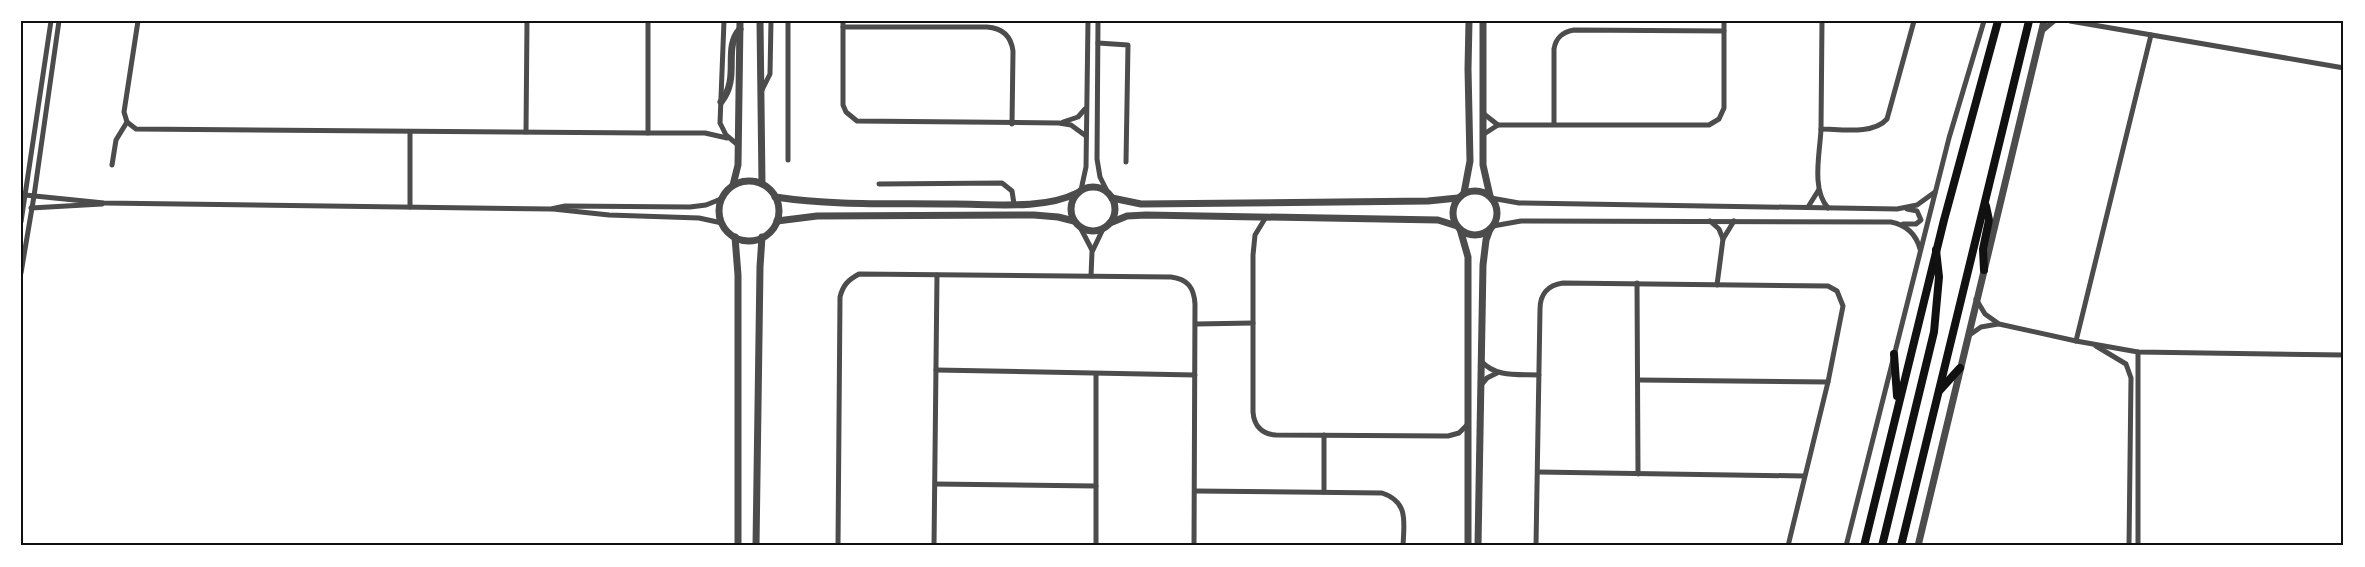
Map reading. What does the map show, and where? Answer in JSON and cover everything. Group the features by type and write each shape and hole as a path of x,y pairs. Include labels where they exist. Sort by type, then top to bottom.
{"main road":[{"path":"1864,546 1936,250 1998,21"},
{"path":"1901,546 2029,21"},
{"path":"1984,270 1983,249 1989,220 1986,202"},
{"path":"1882,546 1934,332 1939,277 1936,250"},
{"path":"1894,354 1898,401"},
{"path":"1940,391 1960,368"}],"street":[{"path":"21,222 51,21"},
{"path":"21,273 59,21"},
{"path":"138,21 124,112 127,122 136,129 150,131 705,133 729,138"},
{"path":"526,21 526,132"},
{"path":"648,21 648,133"},
{"path":"724,21 721,125 729,138 738,145"},
{"path":"760,21 762,184"},
{"path":"760,93 770,74 771,21"},
{"path":"788,21 788,160"},
{"path":"1074,221 1071,209 1085,175 1088,21"},
{"path":"1098,21 1098,168 1115,208 1110,224"},
{"path":"1467,546 1468,257 1453,215 1470,162 1469,21"},
{"path":"1478,546 1484,258 1486,240 1497,215 1495,203 1490,197 1483,165 1483,21"},
{"path":"1484,134 1498,125 1704,127 1715,123 1724,108 1724,21"},
{"path":"1822,21 1818,190 1828,208"},
{"path":"1821,129 1872,128 1887,119 1914,21"},
{"path":"1846,546 1920,251 1984,21"},
{"path":"1918,546 2044,21"},
{"path":"2041,32 2054,21"},
{"path":"2070,21 2344,68"},
{"path":"1012,124 1013,51 1011,40 1000,30 987,27 843,24 843,105 846,112 857,121 1012,124 1059,123 1071,125 1086,136"},
{"path":"721,102 730,85 733,41 740,25"},
{"path":"551,209 565,206 690,207 706,205 721,199 733,185 738,165 740,25"},
{"path":"1554,124 1554,49 1556,40 1566,32 1724,31"},
{"path":"2076,341 2151,35"},
{"path":"1098,43 1128,45 1126,162"},
{"path":"1059,123 1078,117 1086,108"},
{"path":"1484,114 1498,125"},
{"path":"112,165 116,140 127,122"},
{"path":"705,133 721,125"},
{"path":"410,132 410,207"},
{"path":"721,199 719,211 722,223 735,237 747,241 770,232 777,221 779,209 776,197 762,184 747,181 733,185"},
{"path":"879,184 1002,183 1012,191 1014,204"},
{"path":"776,197 840,204 1014,204 1053,202 1092,187 1141,204 1428,201 1478,191 1490,197 1519,203 1905,208 1917,211 1921,219 1916,224 1903,225 1891,222 1841,221 1521,221 1475,235 1438,220 1140,215 1121,218 1103,229 1091,231 1080,227"},
{"path":"1808,207 1818,190"},
{"path":"1905,208 1922,202 1936,191"},
{"path":"25,195 104,203 551,209 609,215 699,218 722,223"},
{"path":"23,208 94,206 104,203"},
{"path":"777,221 818,216 1050,215 1074,221 1080,227 1088,239 1092,252 1091,276"},
{"path":"1266,217 1258,228 1254,242 1253,412 1257,427 1270,435 1452,435 1459,433 1467,425"},
{"path":"1710,221 1719,229 1723,239"},
{"path":"1717,285 1723,239 1735,221"},
{"path":"1903,225 1916,238 1920,251"},
{"path":"1092,252 1103,229"},
{"path":"735,237 738,275 738,546"},
{"path":"756,546 759,267 762,237"},
{"path":"838,546 840,297 843,287 859,274 1171,277 1182,279 1193,290 1196,324 1194,546"},
{"path":"934,546 937,275"},
{"path":"1536,546 1540,302 1546,290 1563,283 1822,285 1837,291 1843,306 1828,382 1788,546"},
{"path":"1637,283 1638,474"},
{"path":"1976,298 1985,314 1999,324"},
{"path":"1196,324 1253,323"},
{"path":"1967,337 1981,327 1999,324 2138,352 2344,355"},
{"path":"2095,345 2126,364 2131,378 2129,546"},
{"path":"2138,352 2138,546"},
{"path":"1481,361 1487,368 1499,373 1539,375"},
{"path":"936,370 1196,375"},
{"path":"1481,385 1490,376 1499,373"},
{"path":"1096,374 1096,546"},
{"path":"1639,380 1828,382"},
{"path":"1324,435 1324,492"},
{"path":"1538,472 1804,476"},
{"path":"935,484 1096,486"},
{"path":"1195,491 1382,493 1391,496 1400,504 1404,514 1403,546"}]}
